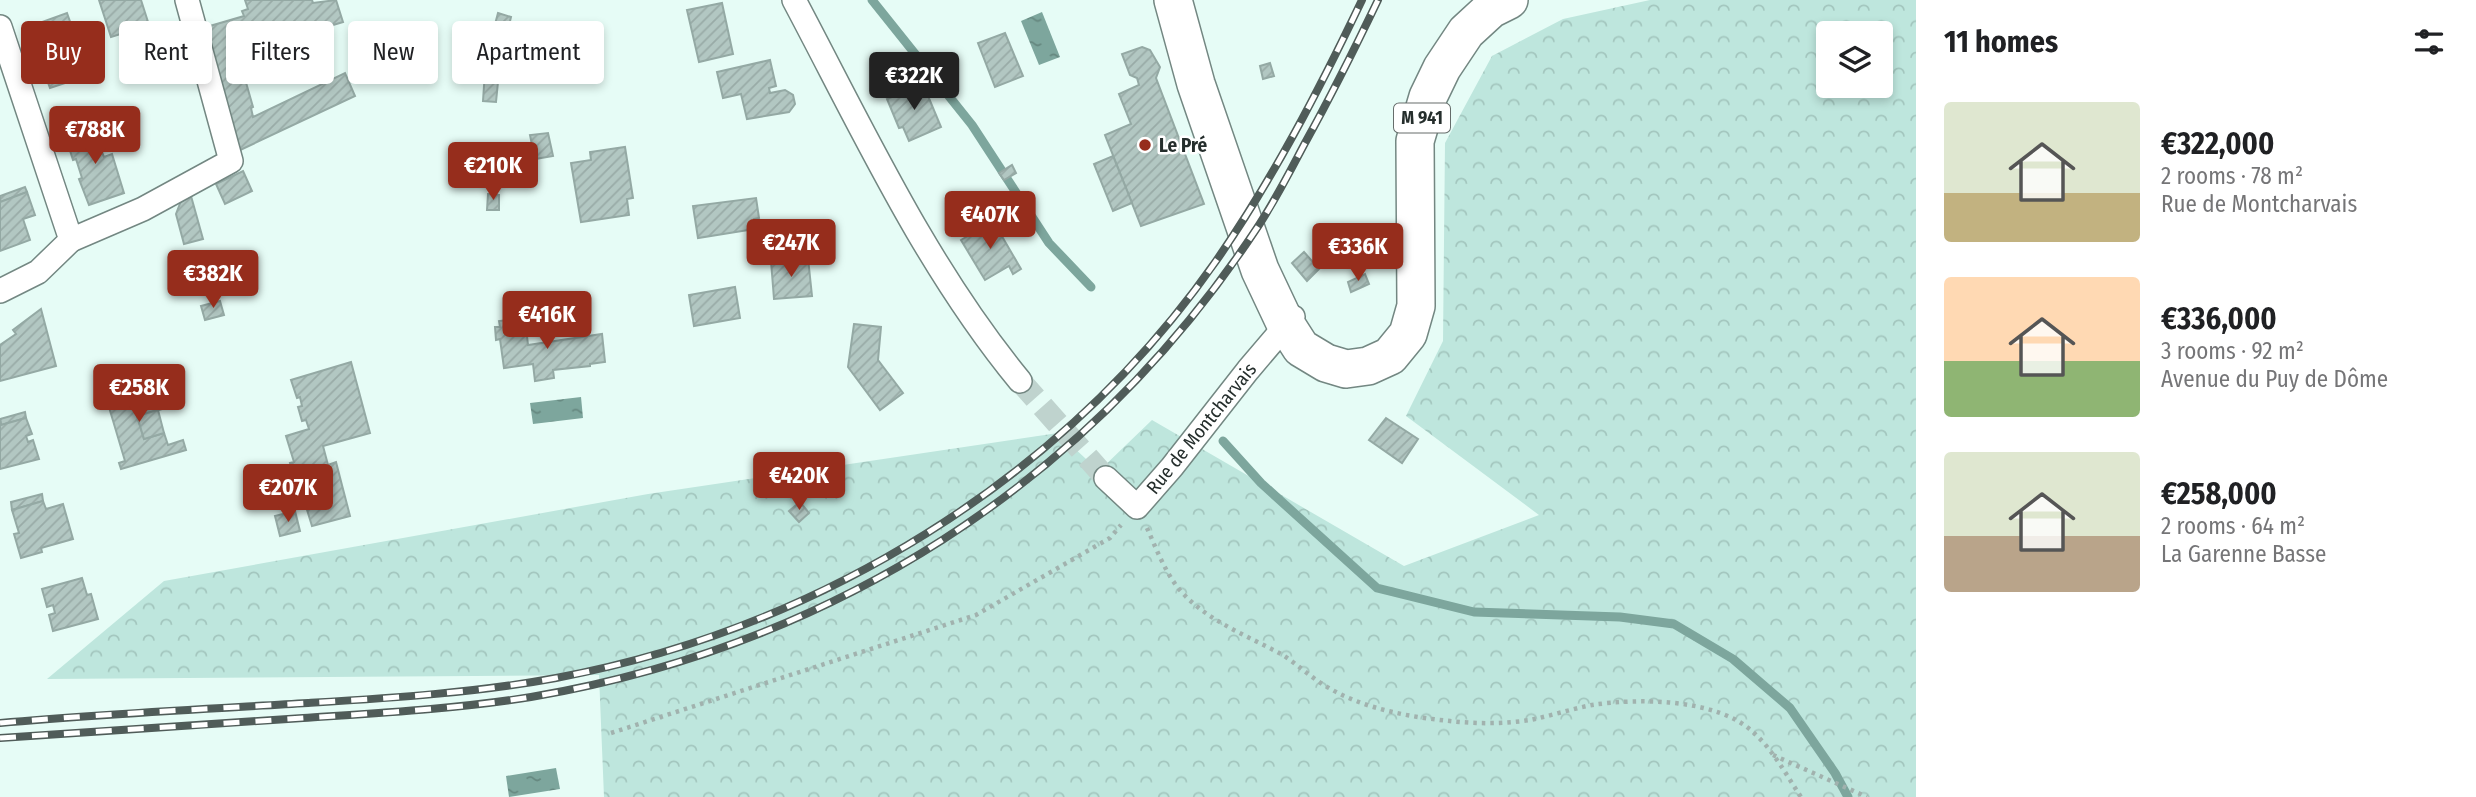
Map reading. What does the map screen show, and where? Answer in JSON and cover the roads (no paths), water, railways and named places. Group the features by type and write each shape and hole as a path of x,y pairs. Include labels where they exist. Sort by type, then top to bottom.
{"main road":[{"name":"M 941","path":"1173,0 1196,84 1260,270 1289,320 1301,348 1326,363 1346,369 1368,366 1390,356 1408,334 1416,306 1415,141 1428,97 1466,32 1491,9 1509,0"},
{"name":"M 941","path":"1289,320 1325,350 1342,358 1364,355 1386,343 1400,328 1406,307 1406,258 1396,204 1397,136 1424,50 1454,13 1472,0"}],"street":[{"path":"0,291 38,272 71,240 143,209 231,162 187,0"},
{"path":"793,0 860,126 955,293 984,337 1020,381"},
{"path":"0,27 71,240"},
{"name":"Rue de Montcharvais","path":"1106,478 1137,507 1289,320"}],"water":[{"path":"1042,12 1060,57 1039,65 1021,21"},
{"path":"581,397 583,418 533,424 530,403"},
{"path":"556,768 560,789 509,797 506,776"}],"waterway":[{"path":"872,0 972,125 1049,243 1091,287"},
{"path":"1223,441 1261,483 1377,588 1474,612 1620,617 1674,624 1733,659 1790,708 1835,773 1848,797"}],"tunnel":[{"path":"1020,381 1106,478"}],"railway":[{"path":"0,723 401,697 556,678 653,655 748,623 839,583 926,534 1008,477 1085,412 1154,340 1216,261 1257,198 1312,101 1362,0"},
{"path":"0,738 417,710 531,697 641,673 747,638 847,594 942,540 1031,477 1113,404 1188,322 1269,210 1378,0"}],"place":[{"name":"Le Pré","path":"1145,145"}]}
